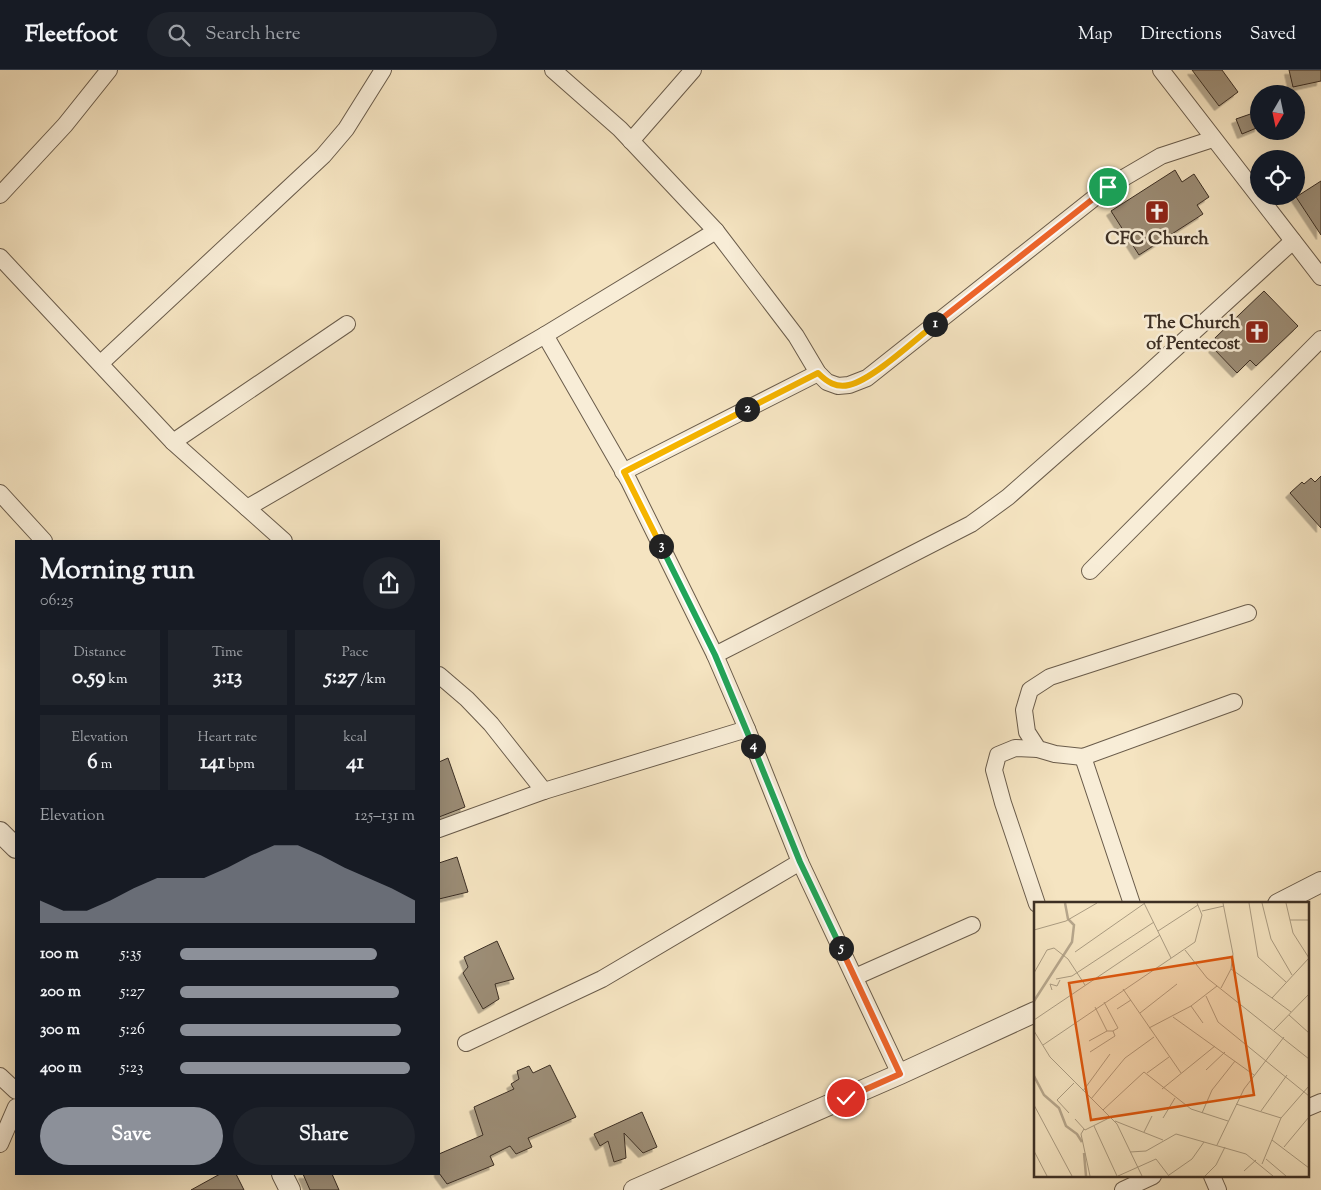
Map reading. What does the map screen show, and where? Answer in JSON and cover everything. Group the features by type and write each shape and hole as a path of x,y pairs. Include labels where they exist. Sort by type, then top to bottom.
{"street":[{"path":"0,195 65,125 109,70"},
{"path":"101,364 323,156 346,129 383,70"},
{"path":"553,70 620,129 716,231 796,336 818,373 827,382 838,386 849,386 867,378 1108,187 1161,156 1213,138"},
{"path":"631,141 693,70"},
{"path":"1161,70 1321,277"},
{"path":"247,508 545,335 716,231"},
{"path":"715,655 928,547 970,524 1008,497 1142,380 1293,241"},
{"path":"0,257 173,442 283,540"},
{"path":"173,442 348,324"},
{"path":"545,335 624,472 715,655 800,862 900,1074"},
{"path":"1090,571 1321,339"},
{"path":"624,472 818,373"},
{"path":"0,493 43,540"},
{"path":"1038,749 1027,732 1024,710 1030,690 1050,677 1248,613"},
{"path":"440,676 467,699 491,724 544,791"},
{"path":"1036,902 1003,803 994,770 998,755 1015,748 1038,749 1055,754 1083,757 1234,702"},
{"path":"440,829 544,791 746,729"},
{"path":"1083,757 1131,902"},
{"path":"0,832 15,847"},
{"path":"466,1044 602,979 800,862"},
{"path":"1282,902 1321,882"},
{"path":"855,977 972,925"},
{"path":"634,1190 900,1074 1034,1012"},
{"path":"0,1076 15,1090"},
{"path":"1308,1108 1321,1102"},
{"path":"0,1144 15,1109"},
{"path":"282,1175 290,1190"},
{"path":"1123,1190 1149,1178"},
{"path":"1213,1178 1218,1190"}],"building":[{"path":"1192,70 1222,70 1238,92 1219,106"},
{"path":"1289,70 1321,70 1321,81 1293,85"},
{"path":"1250,114 1250,131 1242,134 1236,119"},
{"name":"CFC Church","path":"1175,170 1182,182 1194,174 1209,197 1197,205 1203,214 1139,255 1111,211"},
{"path":"1321,181 1321,235 1301,205 1305,205 1305,191"},
{"name":"The Church of Pentecost","path":"1264,291 1298,326 1256,366 1250,360 1237,373 1213,348 1219,343 1215,338"},
{"path":"1321,476 1321,528 1290,493 1302,482 1304,484 1311,478 1315,482"},
{"path":"448,758 465,807 440,817 440,762"},
{"path":"457,857 468,892 440,899 440,863"},
{"path":"497,941 514,979 495,984 499,999 483,1009 463,973 468,967 464,957"},
{"path":"550,1065 576,1117 528,1138 532,1147 516,1154 510,1146 490,1156 494,1165 447,1184 440,1174 440,1154 483,1135 474,1107 514,1089 511,1084 519,1079 517,1071 529,1066 533,1073"},
{"path":"642,1112 657,1147 643,1153 624,1133 626,1158 614,1162 608,1141 600,1146 594,1134"},
{"path":"218,1175 236,1175 244,1190 191,1190"},
{"path":"303,1175 332,1175 339,1190 310,1190"}],"place":[{"name":"CFC Church","path":"1157,212"},
{"name":"The Church of Pentecost","path":"1257,332"}],"route":[{"path":"846,1098 900,1074 800,862 715,655 624,472 818,373 827,382 838,386 849,386 867,378 1108,187"}]}
